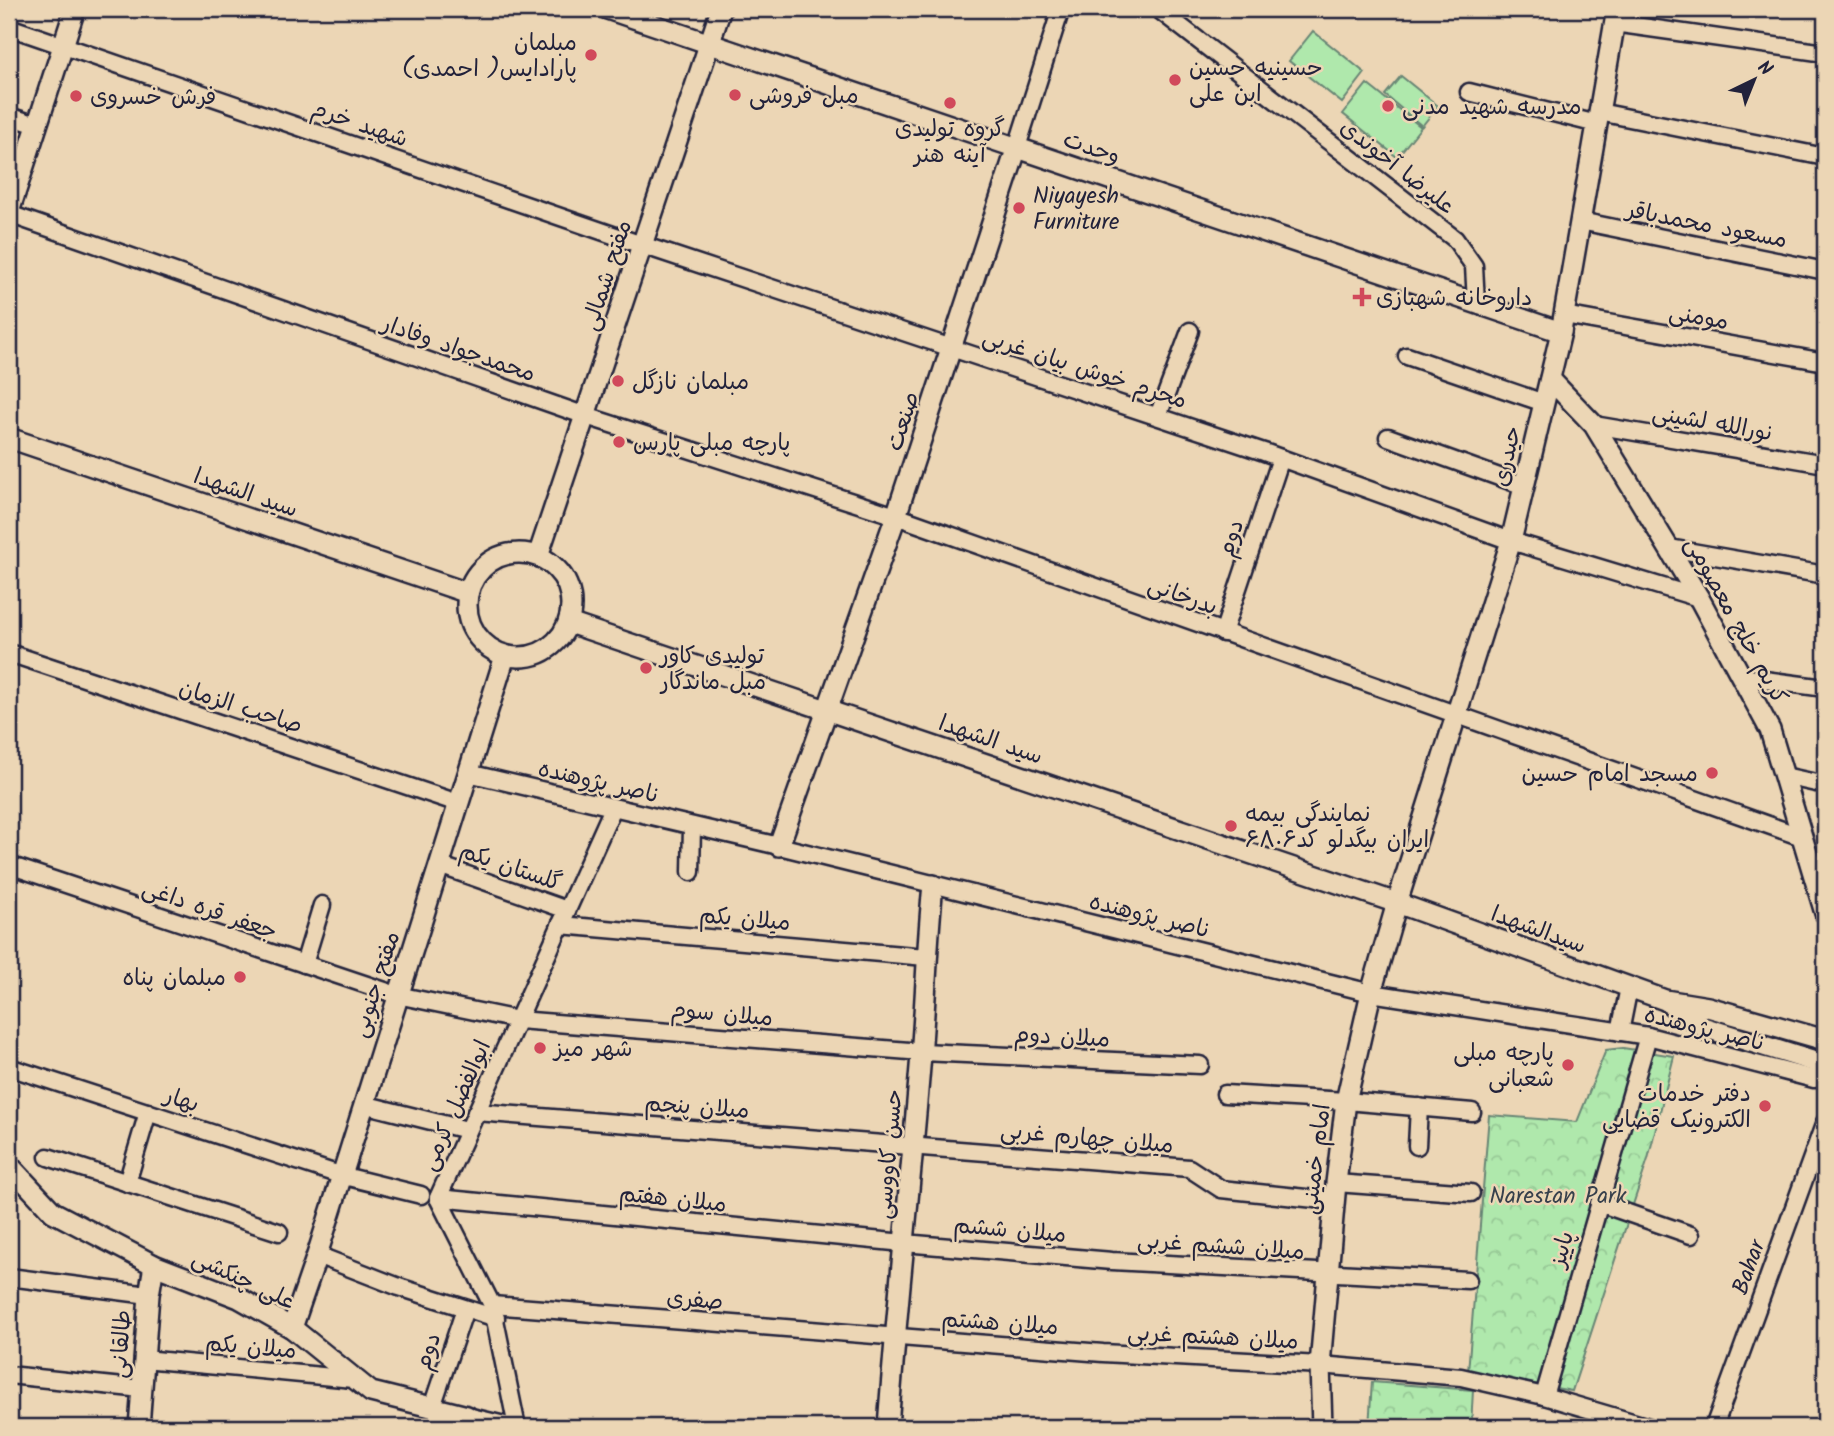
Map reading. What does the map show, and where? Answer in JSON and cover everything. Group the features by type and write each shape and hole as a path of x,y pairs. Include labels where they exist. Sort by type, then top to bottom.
{"street":[{"path":"9,213 75,9"},
{"name":"وحدت","path":"607,9 1476,303 1562,323"},
{"name":"مفتح شمالی","path":"538,556 722,9"},
{"name":"صنعت","path":"779,846 896,516 1060,9"},
{"name":"علیرضا آخوندی","path":"1158,9 1455,239 1474,265 1476,303"},
{"path":"1616,16 1825,53"},
{"name":"حیدری","path":"1397,903 1511,541 1562,323 1616,16"},
{"name":"شهید خرم","path":"9,27 642,245"},
{"path":"1469,92 1598,118 1825,156"},
{"path":"9,116 37,125"},
{"name":"محمدجواد وفادار","path":"9,213 586,416 896,516"},
{"name":"مسعود محمدباقر","path":"1580,221 1825,271"},
{"name":"محرم خوش بیان غربی","path":"642,245 1158,416 1511,541 1699,598"},
{"name":"مومنی","path":"1562,323 1825,362"},
{"path":"1158,416 1190,331"},
{"path":"1407,356 1544,404"},
{"name":"کریم خلج معصومی","path":"1550,379 1594,425 1699,598 1770,730 1824,907"},
{"name":"نورالله لشینی","path":"1594,425 1825,464"},
{"path":"1388,437 1524,486"},
{"name":"سید الشهدا","path":"9,438 468,593"},
{"name":"دوم","path":"1223,633 1281,458"},
{"name":"بدرخانی","path":"896,516 1802,837"},
{"path":"1669,548 1825,575"},
{"path":"521,553 538,556 552,564 566,584 572,607 569,623 562,637 551,648 537,655 521,658 505,656 484,644 470,625 468,593 475,576 487,563 503,555 521,553"},
{"name":"سید الشهدا","path":"569,623 1397,903"},
{"name":"صاحب الزمان","path":"9,653 458,803"},
{"name":"مفتح جنوبی","path":"292,1328 505,656"},
{"path":"1742,677 1825,688"},
{"name":"ناصر پژوهنده","path":"468,773 779,846 1371,993 1648,1036 1814,1079 1825,1076"},
{"path":"1784,776 1825,785"},
{"name":"ابوالفضل کرمی","path":"515,1427 494,1312 438,1198 613,808"},
{"path":"691,872 692,826"},
{"name":"جعفر قره داغی","path":"9,865 397,996"},
{"name":"گلستان یکم","path":"439,865 564,917"},
{"name":"حسن کاووسی","path":"888,1427 894,1337 922,1052 926,957 933,884"},
{"name":"سیدالشهدا","path":"1397,903 1665,1000 1708,1007 1825,1040"},
{"name":"امام خمینی","path":"1322,1427 1320,1365 1346,1101 1371,993 1397,903"},
{"path":"303,964 322,905"},
{"name":"میلان یکم","path":"564,917 926,957"},
{"path":"1620,1032 1629,987"},
{"name":"میلان سوم","path":"397,996 518,1020 922,1052"},
{"name":"سیدالشهدا","path":"1665,1000 1703,1027 1825,1066"},
{"name":"پاییز","path":"1544,1396 1648,1036"},
{"name":"میلان دوم","path":"922,1052 1200,1065"},
{"name":"بهار","path":"9,1067 340,1175 421,1195"},
{"path":"1225,1094 1472,1112"},
{"path":"363,1104 467,1130"},
{"path":"1417,1146 1419,1107"},
{"path":"127,1183 148,1112"},
{"name":"میلان پنجم","path":"476,1112 914,1145"},
{"name":"Bahar","path":"1714,1427 1825,1122"},
{"name":"میلان چهارم غربی","path":"914,1145 1189,1168 1221,1188 1471,1193"},
{"path":"48,1157 279,1232"},
{"name":"علی چنکشی","path":"9,1165 53,1212 154,1265 239,1298 292,1328 372,1392 432,1407 466,1422"},
{"name":"میلان هفتم","path":"438,1198 904,1243"},
{"path":"1599,1203 1691,1235"},
{"name":"میلان ششم","path":"904,1243 1112,1261"},
{"name":"صفری","path":"317,1255 465,1309 894,1337"},
{"name":"میلان ششم غربی","path":"1112,1261 1468,1280"},
{"name":"طالقانی","path":"139,1427 149,1295 154,1265"},
{"path":"9,1277 149,1295"},
{"name":"دوم","path":"432,1407 465,1309"},
{"name":"میلان هشتم","path":"894,1337 1103,1353"},
{"name":"میلان هشتم غربی","path":"1103,1353 1320,1365 1461,1377 1544,1396 1649,1427"},
{"name":"میلان یکم","path":"144,1359 353,1379"},
{"path":"9,1375 142,1389"},
{"path":"466,1422 515,1427"}],"green space":[{"path":"1313,31 1365,73 1342,103 1289,61"},
{"path":"1401,76 1438,106 1422,126 1385,95"},
{"path":"1367,84 1421,127 1397,157 1343,114"},
{"name":"Narestan Park","path":"1623,1048 1674,1056 1648,1159 1572,1391 1468,1372 1489,1115 1577,1122 1606,1050"},
{"path":"1372,1382 1473,1390 1471,1427 1369,1427"}],"place":[{"name":"مبلمان پارادایس( احمدی)","path":"591,55"},
{"name":"حسینیه حسین ابن علی","path":"1175,80"},
{"name":"مبل فروشی","path":"735,95"},
{"name":"فرش خسروى","path":"76,96"},
{"name":"گروه تولیدی آینه هنر","path":"950,103"},
{"name":"مدرسه شهید مدنی","path":"1388,106"},
{"name":"Niyayesh Furniture","path":"1019,208"},
{"name":"داروخانه شهبازی","path":"1362,297"},
{"name":"مبلمان نازگل","path":"618,381"},
{"name":"پارچه مبلی پارس","path":"619,442"},
{"name":"تولیدی کاور مبل ماندگار","path":"646,668"},
{"name":"مسجد امام حسین","path":"1712,773"},
{"name":"نمایندگی بیمه ایران بیگدلو کد۶۸۰۶","path":"1231,826"},
{"name":"مبلمان پناه","path":"240,977"},
{"name":"شهر میز","path":"540,1048"},
{"name":"پارچه مبلی شعبانی","path":"1568,1065"},
{"name":"دفتر خدمات الکترونیک قضایی","path":"1765,1106"}]}
